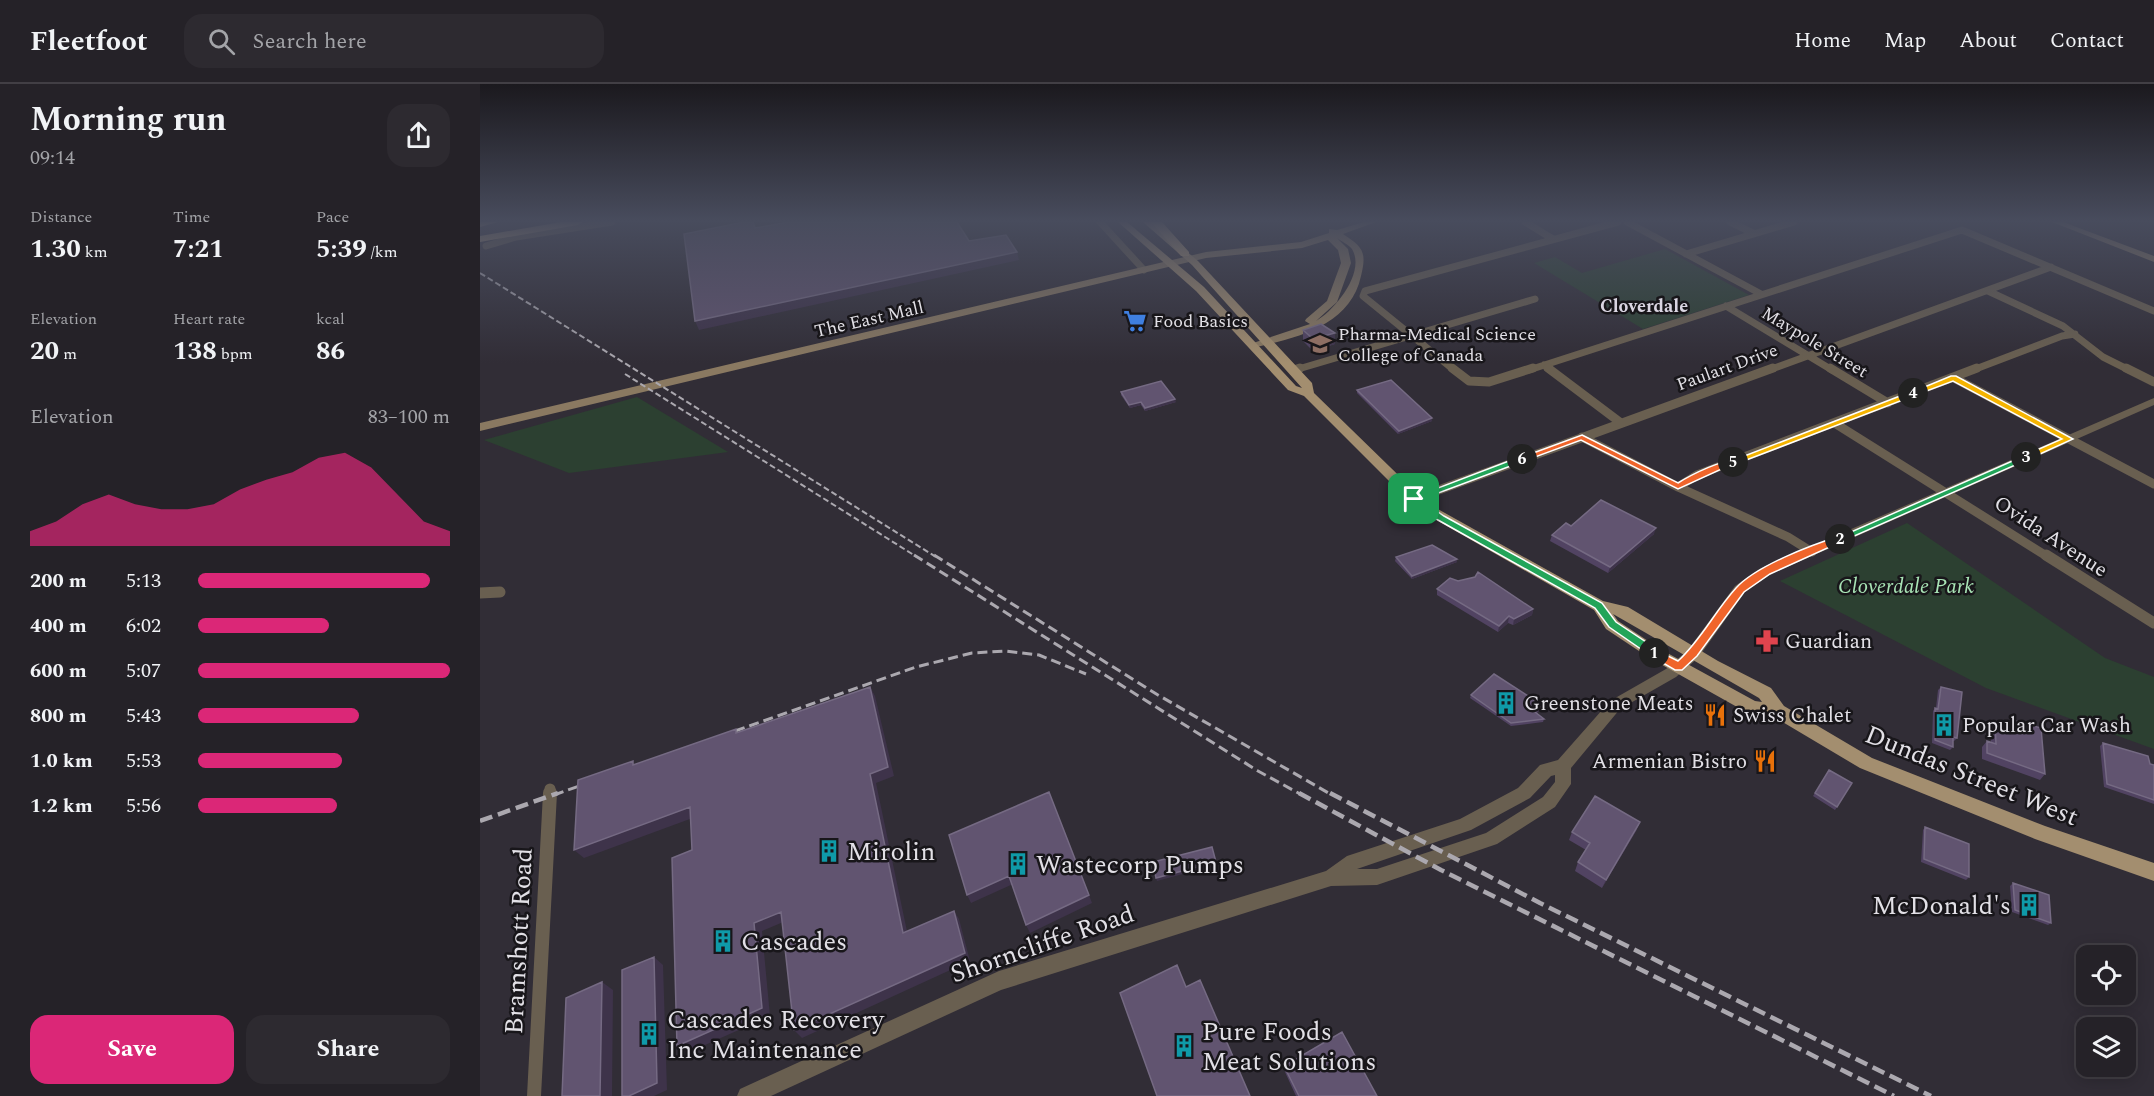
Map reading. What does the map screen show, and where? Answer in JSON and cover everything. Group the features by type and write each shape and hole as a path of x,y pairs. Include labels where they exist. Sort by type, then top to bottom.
{"main road":[{"name":"The East Mall","path":"480,427 1147,269"},
{"name":"Dundas Street West","path":"1179,269 1292,388 1308,394 1414,499 1441,518 1599,606 1623,611 1693,654 1765,693 1778,711"},
{"name":"Dundas Street West","path":"1201,269 1308,385 1308,394"},
{"path":"1266,339 1299,327 1318,316 1332,302 1344,269"},
{"path":"1250,343 1310,330 1340,310 1359,269"},
{"name":"Dundas Street West","path":"1599,606 1612,625 1678,667 1752,707 1778,711 1866,764 2042,833 2154,872"}],"street":[{"path":"1443,269 1365,291 1363,296 1458,375 1472,382 1489,382 1839,269"},
{"path":"1715,269 1761,294"},
{"name":"Paulart Drive","path":"1414,499 2045,269"},
{"path":"2056,269 2154,311"},
{"path":"1988,291 2058,323 2103,357 2154,382"},
{"path":"1294,370 1535,299"},
{"name":"Maypole Street","path":"1726,306 1888,404"},
{"path":"1678,487 1697,476 2062,336 2075,334"},
{"path":"1544,365 1621,423"},
{"path":"1954,378 2154,484"},
{"name":"Shorncliffe Road","path":"1331,878 1353,862 1465,825 1524,794 1546,770 1563,766 1615,705 1678,667 1693,654 1740,589 1767,571 2154,400"},
{"name":"Ovida Avenue","path":"1836,424 1947,491 2154,623"},
{"path":"1582,437 1678,487 1788,537 1812,552"},
{"path":"480,593 500,592"},
{"name":"Shorncliffe Road","path":"751,1095 999,981 1331,878 1377,877 1491,839 1549,802 1563,784 1563,766"},
{"name":"Bramshott Road","path":"534,1096 550,789"}],"green space":[{"path":"1544,269 1576,269 1582,273 1595,269 1702,269 1749,295 1643,329"},
{"path":"637,397 728,452 569,473 484,440"},
{"name":"Cloverdale Park","path":"1907,523 2105,658 2154,677 2154,749 1986,688 1780,581"}],"building":[{"path":"688,269 937,269 695,321"},
{"path":"1321,324 1335,333 1316,338 1303,330"},
{"path":"1391,380 1432,418 1399,431 1357,390"},
{"path":"1161,381 1175,399 1145,408 1141,402 1129,405 1121,392"},
{"path":"1601,500 1656,528 1610,567 1552,535 1566,523 1571,526"},
{"path":"1432,545 1457,559 1412,576 1396,557"},
{"path":"1478,572 1533,609 1514,619 1509,616 1499,626 1437,589 1450,578 1458,581 1475,577"},
{"name":"Greenstone Meats","path":"1494,674 1542,705 1535,712 1544,719 1511,723 1471,695"},
{"path":"870,687 888,767 870,774 903,933 954,911 965,953 794,1030 781,912 754,923 762,1008 677,1046 672,858 692,850 690,807 574,850 578,780 633,761 633,765 736,729 736,733"},
{"name":"Popular Car Wash","path":"1941,687 1962,692 1957,738 1953,737 1953,747 1935,740 1935,708 1938,709"},
{"path":"1995,721 2017,728 2016,721 2041,728 2045,774 1987,753 1987,741 1996,744"},
{"path":"2103,743 2148,756 2150,764 2154,765 2154,800 2107,784"},
{"path":"1829,770 1852,783 1837,807 1815,793"},
{"name":"Wastecorp Pumps","path":"1049,792 1089,895 1026,925 1009,876 967,895 949,835"},
{"path":"1595,796 1640,822 1606,880 1578,862 1590,843 1572,832"},
{"path":"1925,827 1969,844 1969,877 1924,859"},
{"path":"1212,847 1216,862 1156,878 1153,862"},
{"name":"McDonald's","path":"2013,883 2049,895 2051,923 2015,910"},
{"name":"Cascades Recovery Inc Maintenance","path":"654,957 657,1083 629,1096 622,1096 622,970"},
{"name":"Pure Foods Meat Solutions","path":"1177,965 1186,987 1200,980 1250,1096 1157,1096 1120,993"},
{"path":"602,982 600,1096 562,1096 566,998"},
{"path":"1342,1032 1377,1096 1299,1096 1284,1066"}],"railway":[{"path":"480,273 936,557"},
{"path":"625,374 917,557"},
{"path":"914,555 1258,771 1302,795"},
{"path":"934,555 1158,695 1332,795"},
{"path":"721,736 916,667 972,653 1005,651 1039,655 1086,674"},
{"path":"554,795 593,781"},
{"path":"480,821 558,793"},
{"path":"1299,793 1441,870 1894,1096"},
{"path":"1330,793 1540,903 1931,1096"}],"place":[{"name":"Food Basics","path":"1135,321"},
{"name":"Pharma-Medical Science College of Canada","path":"1320,344"},
{"name":"Guardian","path":"1767,641"},
{"name":"Greenstone Meats","path":"1506,703"},
{"name":"Swiss Chalet","path":"1715,715"},
{"name":"Popular Car Wash","path":"1944,725"},
{"name":"Armenian Bistro","path":"1765,761"},
{"name":"Mirolin","path":"829,851"},
{"name":"Wastecorp Pumps","path":"1018,864"},
{"name":"McDonald's","path":"2029,905"},
{"name":"Cascades","path":"723,941"},
{"name":"Cascades Recovery Inc Maintenance","path":"649,1034"},
{"name":"Pure Foods Meat Solutions","path":"1184,1046"}],"district":[{"name":"Cloverdale","path":"1644,306"}],"route":[{"path":"1954,378 2069,439 1767,571 1740,589 1693,654 1678,667 1612,625 1599,606 1479,540 1414,499 1582,437 1678,487 1697,476 1954,378"}]}
